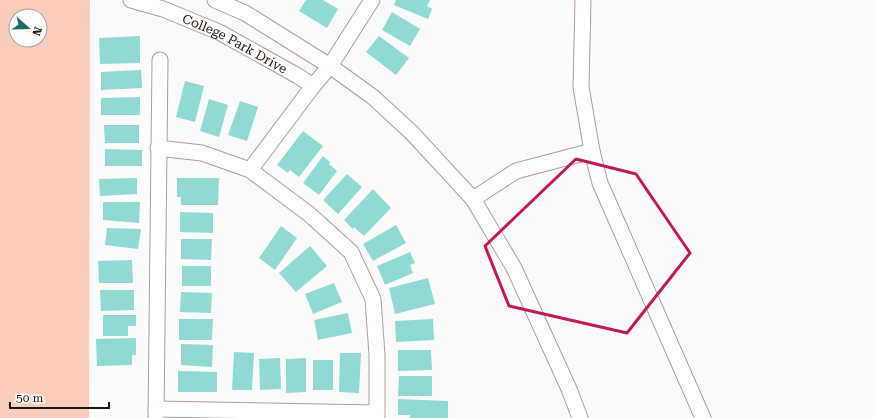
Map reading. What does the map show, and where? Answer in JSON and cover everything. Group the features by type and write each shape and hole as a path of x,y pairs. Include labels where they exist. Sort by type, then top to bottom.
{"street":[{"name":"College Park Drive","path":"130,0 163,9 219,32 313,86"},
{"name":"College Park Drive","path":"215,0 245,13 330,66 373,97 412,133 473,199 514,268 569,389 580,418"},
{"path":"250,170 313,86 330,66 372,0"},
{"path":"583,0 582,87 592,151 600,183 700,417"},
{"path":"158,148 202,153 250,170 309,214 351,252 373,299 377,355 376,415 156,414 158,148 160,60"},
{"path":"473,199 516,171 592,151"}],"highlighted area":[{"path":"576,159 636,174 690,253 627,333 509,306 485,246"}],"shaded area":[{"path":"0,0 90,0 89,418 0,418"}],"building":[{"path":"306,0 323,0 338,9 327,28 299,11"},
{"path":"396,0 430,0 427,6 432,9 428,19 394,5"},
{"path":"392,12 420,29 410,46 382,30"},
{"path":"140,36 140,63 100,64 99,38"},
{"path":"379,36 409,58 396,75 366,52"},
{"path":"141,70 142,88 101,90 101,72"},
{"path":"185,81 204,86 195,122 176,117"},
{"path":"140,97 140,115 101,115 101,98"},
{"path":"209,99 228,105 219,137 200,131"},
{"path":"240,101 258,107 247,141 228,135"},
{"path":"104,125 139,125 139,143 105,143"},
{"path":"303,131 323,146 299,177 290,170 288,173 277,165"},
{"path":"105,149 142,150 142,166 105,166"},
{"path":"323,156 337,171 319,195 303,183"},
{"path":"347,174 362,187 338,214 323,200"},
{"path":"137,178 137,194 100,196 99,179"},
{"path":"177,178 219,178 218,205 181,205 181,197 177,197"},
{"path":"373,189 391,208 364,236 354,227 353,229 344,220"},
{"path":"103,202 140,202 139,223 103,220"},
{"path":"180,212 213,213 213,233 180,232"},
{"path":"396,225 406,243 373,261 363,244"},
{"path":"281,226 297,238 275,270 259,258"},
{"path":"107,228 141,229 138,249 105,245"},
{"path":"181,239 212,239 211,260 181,259"},
{"path":"310,246 327,266 296,292 279,273"},
{"path":"410,252 415,263 410,265 413,273 385,285 377,266"},
{"path":"132,260 133,283 99,283 98,261"},
{"path":"182,266 211,266 211,286 182,286"},
{"path":"428,278 435,304 395,314 389,288"},
{"path":"334,283 342,302 313,314 305,294"},
{"path":"100,290 134,290 134,310 101,311"},
{"path":"181,292 212,293 211,313 180,312"},
{"path":"348,313 352,333 318,340 314,320"},
{"path":"103,315 136,315 136,326 128,326 128,336 103,336"},
{"path":"179,319 213,319 212,340 179,340"},
{"path":"433,319 434,340 396,342 395,321"},
{"path":"136,338 136,355 132,355 132,365 97,366 96,339"},
{"path":"181,344 213,345 212,367 181,365"},
{"path":"398,350 431,350 432,370 398,371"},
{"path":"234,352 254,353 252,390 232,390"},
{"path":"340,353 361,353 359,393 339,392"},
{"path":"280,358 281,389 260,390 259,359"},
{"path":"306,358 306,392 286,393 286,359"},
{"path":"313,360 333,360 333,390 313,390"},
{"path":"178,371 217,372 217,392 178,392"},
{"path":"399,376 432,376 432,396 398,396"},
{"path":"398,399 448,401 448,418 410,418 410,415 398,415"}]}
